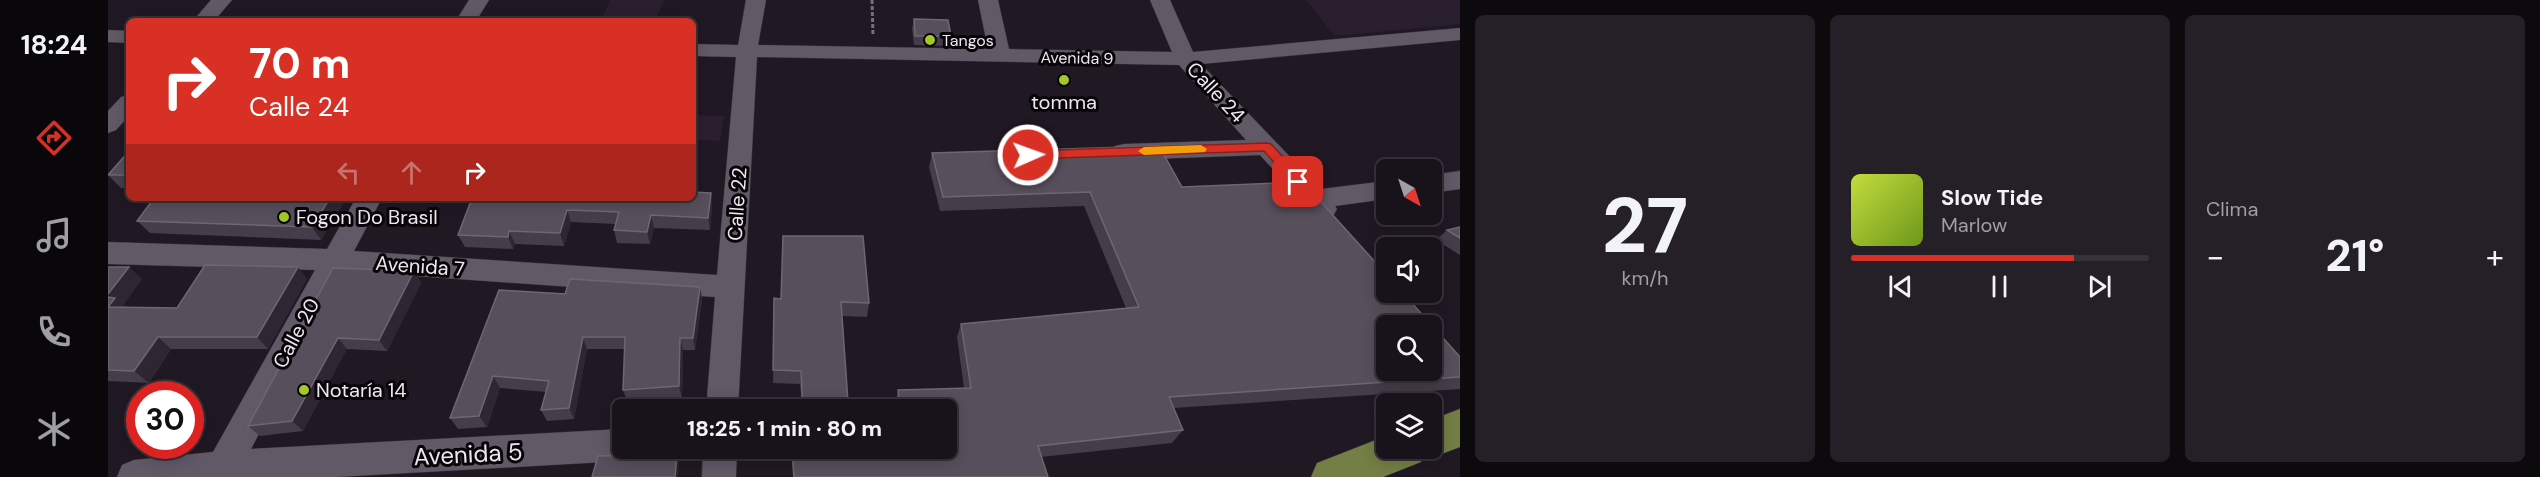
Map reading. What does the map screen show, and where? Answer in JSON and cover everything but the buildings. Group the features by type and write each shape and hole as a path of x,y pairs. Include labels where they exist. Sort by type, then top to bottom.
{"main road":[{"path":"1442,435 1460,428"},
{"path":"1332,477 1379,459"}],"street":[{"path":"206,18 222,0"},
{"path":"468,18 479,0"},
{"name":"Calle 22","path":"723,399 747,51 756,0"},
{"path":"988,0 1000,57"},
{"name":"Calle 24","path":"1161,0 1185,59 1338,225"},
{"name":"Avenida 9","path":"696,53 747,51 1185,59 1460,34"},
{"path":"108,36 126,37"},
{"path":"108,125 126,105"},
{"path":"1100,153 1267,147"},
{"path":"1442,182 1460,180"},
{"path":"1314,199 1376,191"},
{"name":"Calle 20","path":"223,467 367,201"},
{"name":"Avenida 7","path":"108,253 335,260 732,287"},
{"name":"Avenida 5","path":"134,477 223,467 612,446"},
{"path":"718,477 719,459"}],"path":[{"path":"872,0 873,54"}],"shaded area":[{"path":"610,0 664,0 656,18 602,18"},
{"path":"1306,0 1460,0 1460,24 1335,36"},
{"path":"696,115 724,116 720,141 696,140"}],"slow traffic":[{"path":"1144,151 1201,149"}],"place":[{"name":"Tangos","path":"930,40"},
{"name":"tomma","path":"1064,80"},
{"name":"Fogon Do Brasil","path":"284,217"},
{"name":"Notaría 14","path":"304,390"}],"route":[{"path":"1028,155 1267,147 1298,182"}]}
